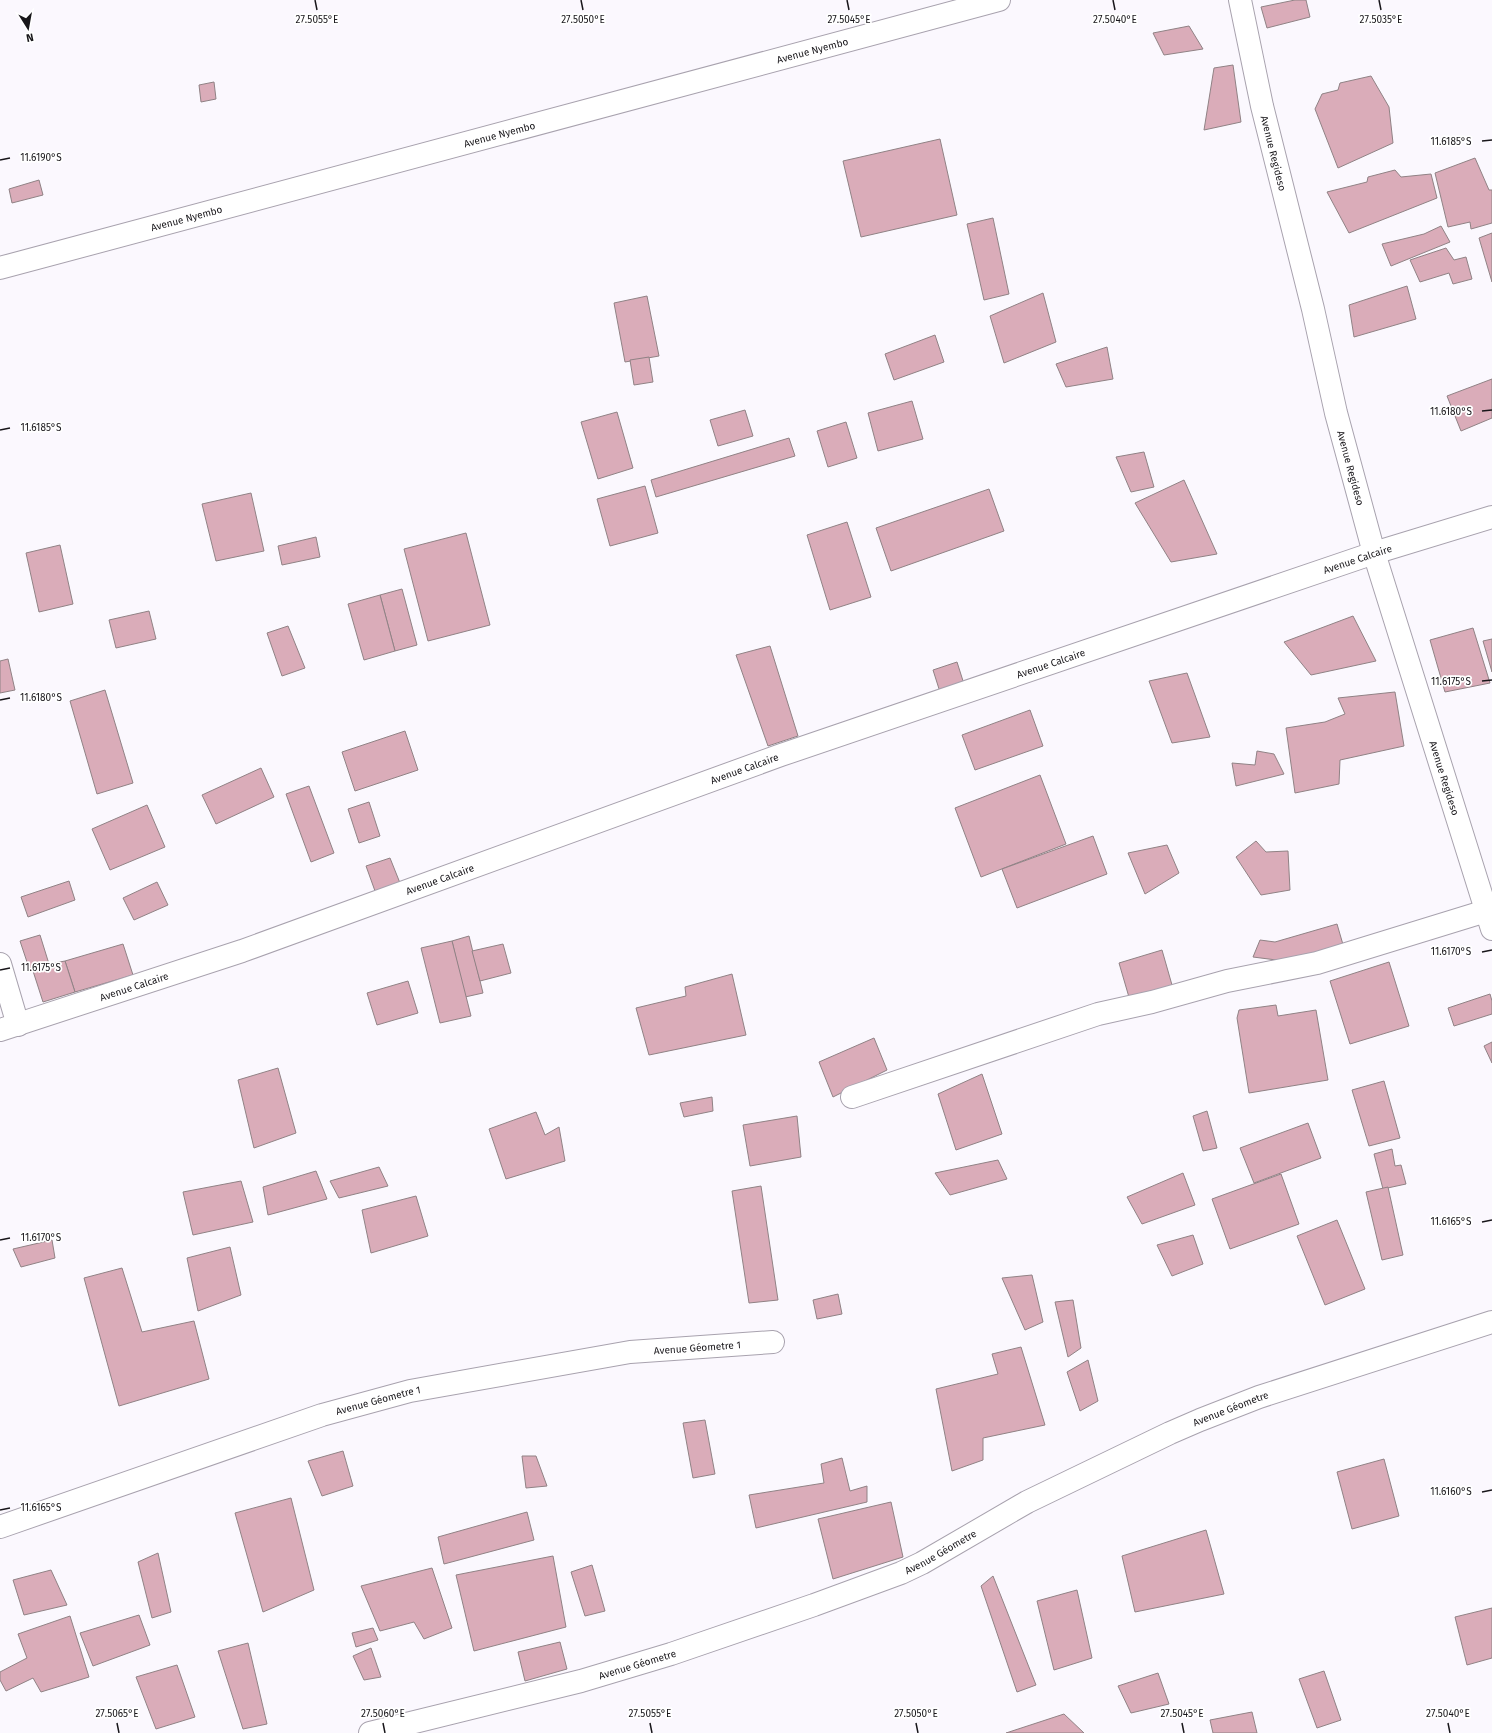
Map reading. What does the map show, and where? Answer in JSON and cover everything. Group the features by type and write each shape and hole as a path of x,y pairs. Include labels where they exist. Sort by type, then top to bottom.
{"street":[{"name":"Avenue Nyembo","path":"0,268 999,0"},
{"name":"Avenue Regideso","path":"1240,0 1262,106 1313,309 1336,413 1374,553 1489,920"},
{"name":"Avenue Calcaire","path":"9,1027 242,951 781,755 1374,553 1492,517"},
{"path":"852,1097 1098,1014 1152,1002 1227,981 1318,963 1489,920"},
{"path":"0,964 9,1027"},
{"name":"Avenue Géometre","path":"370,1733 581,1681 678,1652 814,1605 901,1573 922,1563 1027,1502 1200,1420 1259,1397 1492,1322"},
{"name":"Avenue Géometre 1","path":"0,1527 307,1420 410,1391 630,1352 773,1342"}],"building":[{"path":"1295,0 1306,0 1310,17 1267,28 1261,7"},
{"path":"1189,26 1203,49 1164,55 1153,33"},
{"path":"1233,65 1241,122 1204,130 1214,68"},
{"path":"1371,76 1389,107 1393,143 1338,168 1315,109 1322,94 1338,90 1340,83"},
{"path":"214,82 216,99 201,102 199,85"},
{"path":"940,139 957,215 861,237 843,161"},
{"path":"1475,158 1489,190 1492,190 1492,223 1471,229 1470,222 1448,227 1435,173"},
{"path":"1395,170 1401,177 1431,174 1437,198 1349,233 1327,192 1367,182 1368,177"},
{"path":"39,180 43,195 12,203 9,189"},
{"path":"993,218 1009,294 984,300 967,224"},
{"path":"1441,226 1450,242 1391,266 1382,244 1424,234"},
{"path":"1492,233 1492,282 1479,238"},
{"path":"1446,248 1454,260 1466,257 1472,279 1453,284 1449,273 1420,282 1410,260"},
{"path":"1407,286 1416,319 1354,337 1349,305"},
{"path":"1043,293 1056,342 1004,363 990,316"},
{"path":"647,296 659,356 625,362 614,303"},
{"path":"935,335 944,362 894,380 885,354"},
{"path":"1107,347 1113,379 1066,387 1056,364"},
{"path":"649,357 653,382 634,385 630,360"},
{"path":"1492,379 1492,418 1461,431 1447,396"},
{"path":"912,401 923,439 878,451 868,413"},
{"path":"745,410 753,436 718,446 710,420"},
{"path":"617,412 633,468 598,479 581,422"},
{"path":"846,422 857,458 828,467 817,431"},
{"path":"789,438 795,456 656,497 651,480"},
{"path":"1144,452 1154,487 1131,492 1116,457"},
{"path":"1184,480 1217,554 1171,562 1135,503"},
{"path":"645,486 658,533 610,546 597,499"},
{"path":"989,489 1004,531 891,571 876,528"},
{"path":"251,493 264,551 216,561 202,504"},
{"path":"847,522 871,597 830,610 807,535"},
{"path":"466,533 490,625 428,641 404,549"},
{"path":"316,537 320,557 282,565 278,546"},
{"path":"60,545 73,604 39,612 26,553"},
{"path":"402,589 417,645 395,651 380,595"},
{"path":"380,595 395,651 364,660 348,604"},
{"path":"149,611 156,639 116,648 109,620"},
{"path":"1353,616 1376,661 1311,675 1284,642"},
{"path":"288,626 305,668 282,676 267,633"},
{"path":"1473,628 1490,683 1445,692 1430,640"},
{"path":"1492,639 1492,672 1483,641"},
{"path":"770,646 798,736 768,746 736,655"},
{"path":"8,659 15,690 0,693 0,661"},
{"path":"957,662 964,684 940,692 933,670"},
{"path":"1187,673 1210,737 1172,743 1149,681"},
{"path":"105,690 133,783 97,794 70,701"},
{"path":"1395,692 1404,746 1340,760 1339,784 1295,793 1286,728 1325,722 1345,714 1338,698"},
{"path":"1030,710 1043,746 975,770 962,735"},
{"path":"405,731 418,770 355,791 342,752"},
{"path":"1257,751 1274,754 1284,774 1236,786 1232,763 1255,765"},
{"path":"261,768 274,797 216,824 202,795"},
{"path":"1040,775 1066,844 981,877 955,808"},
{"path":"309,786 334,853 311,862 286,794"},
{"path":"369,802 380,836 359,843 348,809"},
{"path":"147,805 165,847 110,870 92,829"},
{"path":"1093,836 1107,874 1017,908 1002,869"},
{"path":"1256,841 1266,852 1288,851 1290,890 1261,895 1236,857"},
{"path":"1167,845 1179,873 1145,894 1128,853"},
{"path":"390,858 400,883 375,891 366,866"},
{"path":"69,881 75,900 28,917 21,897"},
{"path":"157,882 168,905 134,920 123,898"},
{"path":"1337,924 1344,948 1292,962 1253,957 1260,940 1275,942"},
{"path":"40,935 49,964 30,971 20,941"},
{"path":"469,936 483,993 465,997 452,941"},
{"path":"452,941 471,1016 440,1023 421,948"},
{"path":"123,944 133,975 75,992 65,961"},
{"path":"503,944 511,973 480,981 472,951"},
{"path":"1162,950 1174,992 1131,1004 1119,963"},
{"path":"65,961 75,992 43,1002 33,971 49,964"},
{"path":"1389,962 1409,1026 1350,1044 1330,981"},
{"path":"732,974 746,1035 649,1055 636,1008 686,996 685,987"},
{"path":"408,981 418,1013 377,1025 367,993"},
{"path":"1490,994 1492,1001 1492,1014 1454,1026 1448,1008"},
{"path":"1276,1005 1278,1016 1316,1010 1328,1080 1249,1093 1237,1018 1239,1010"},
{"path":"874,1038 887,1070 833,1097 819,1062"},
{"path":"1492,1042 1492,1063 1484,1046"},
{"path":"278,1068 296,1133 254,1148 238,1080"},
{"path":"982,1074 1002,1134 956,1150 938,1094"},
{"path":"1384,1081 1400,1138 1369,1146 1352,1090"},
{"path":"712,1097 713,1111 684,1117 680,1103"},
{"path":"1207,1111 1217,1148 1203,1151 1193,1116"},
{"path":"536,1112 545,1135 559,1127 565,1161 506,1179 489,1129"},
{"path":"797,1116 801,1157 750,1166 743,1125"},
{"path":"1308,1123 1321,1158 1254,1183 1240,1148"},
{"path":"1392,1149 1395,1166 1401,1165 1406,1184 1383,1189 1374,1154"},
{"path":"998,1160 1007,1179 950,1195 935,1173"},
{"path":"379,1167 388,1186 339,1198 330,1181"},
{"path":"316,1171 327,1199 268,1215 263,1187"},
{"path":"1183,1173 1195,1205 1142,1224 1127,1197"},
{"path":"1281,1174 1299,1224 1230,1249 1212,1199"},
{"path":"241,1181 253,1222 193,1235 183,1192"},
{"path":"761,1186 778,1300 749,1303 732,1191"},
{"path":"1388,1187 1403,1255 1382,1260 1366,1192"},
{"path":"416,1196 428,1236 371,1253 362,1210"},
{"path":"1337,1220 1365,1289 1325,1305 1297,1236"},
{"path":"1193,1235 1203,1264 1172,1276 1157,1245"},
{"path":"52,1240 55,1258 21,1267 13,1249"},
{"path":"230,1247 241,1295 198,1311 187,1258"},
{"path":"122,1268 142,1332 194,1321 209,1379 119,1406 84,1278"},
{"path":"1032,1275 1043,1322 1025,1330 1002,1278"},
{"path":"838,1294 842,1314 817,1319 813,1300"},
{"path":"1073,1300 1081,1348 1068,1357 1055,1302"},
{"path":"1021,1347 1045,1425 983,1438 983,1460 952,1471 936,1389 998,1374 992,1354"},
{"path":"1088,1360 1098,1401 1080,1411 1067,1372"},
{"path":"705,1420 715,1474 693,1478 683,1423"},
{"path":"343,1451 353,1486 322,1496 308,1461"},
{"path":"522,1456 536,1456 547,1486 526,1488"},
{"path":"842,1458 850,1491 867,1486 867,1502 756,1528 749,1495 824,1483 821,1464"},
{"path":"1384,1459 1399,1516 1352,1529 1337,1472"},
{"path":"291,1498 314,1590 263,1612 235,1513"},
{"path":"891,1502 903,1557 833,1579 818,1519"},
{"path":"527,1512 534,1540 444,1564 438,1537"},
{"path":"1206,1530 1224,1594 1135,1612 1122,1556"},
{"path":"158,1553 171,1612 152,1618 138,1562"},
{"path":"553,1556 566,1627 474,1651 456,1575"},
{"path":"592,1565 605,1611 585,1616 571,1572"},
{"path":"432,1568 452,1628 424,1639 414,1622 380,1631 361,1586"},
{"path":"51,1570 67,1605 24,1615 13,1580"},
{"path":"993,1576 1036,1685 1017,1692 981,1586"},
{"path":"1077,1590 1092,1658 1054,1670 1037,1601"},
{"path":"1492,1608 1492,1658 1467,1665 1455,1617"},
{"path":"139,1615 150,1645 93,1666 80,1633"},
{"path":"70,1616 89,1677 41,1692 33,1678 6,1691 0,1680 0,1672 27,1658 18,1634"},
{"path":"373,1628 378,1640 356,1647 352,1633"},
{"path":"560,1642 567,1669 525,1681 518,1652"},
{"path":"248,1643 267,1724 243,1729 218,1651"},
{"path":"371,1648 381,1677 364,1680 353,1656"},
{"path":"177,1665 195,1717 156,1729 136,1677"},
{"path":"1324,1671 1341,1720 1317,1728 1299,1679"},
{"path":"1158,1673 1169,1704 1131,1713 1118,1686"},
{"path":"1252,1712 1257,1733 1213,1733 1210,1720"},
{"path":"1064,1714 1084,1733 1006,1733"}]}
